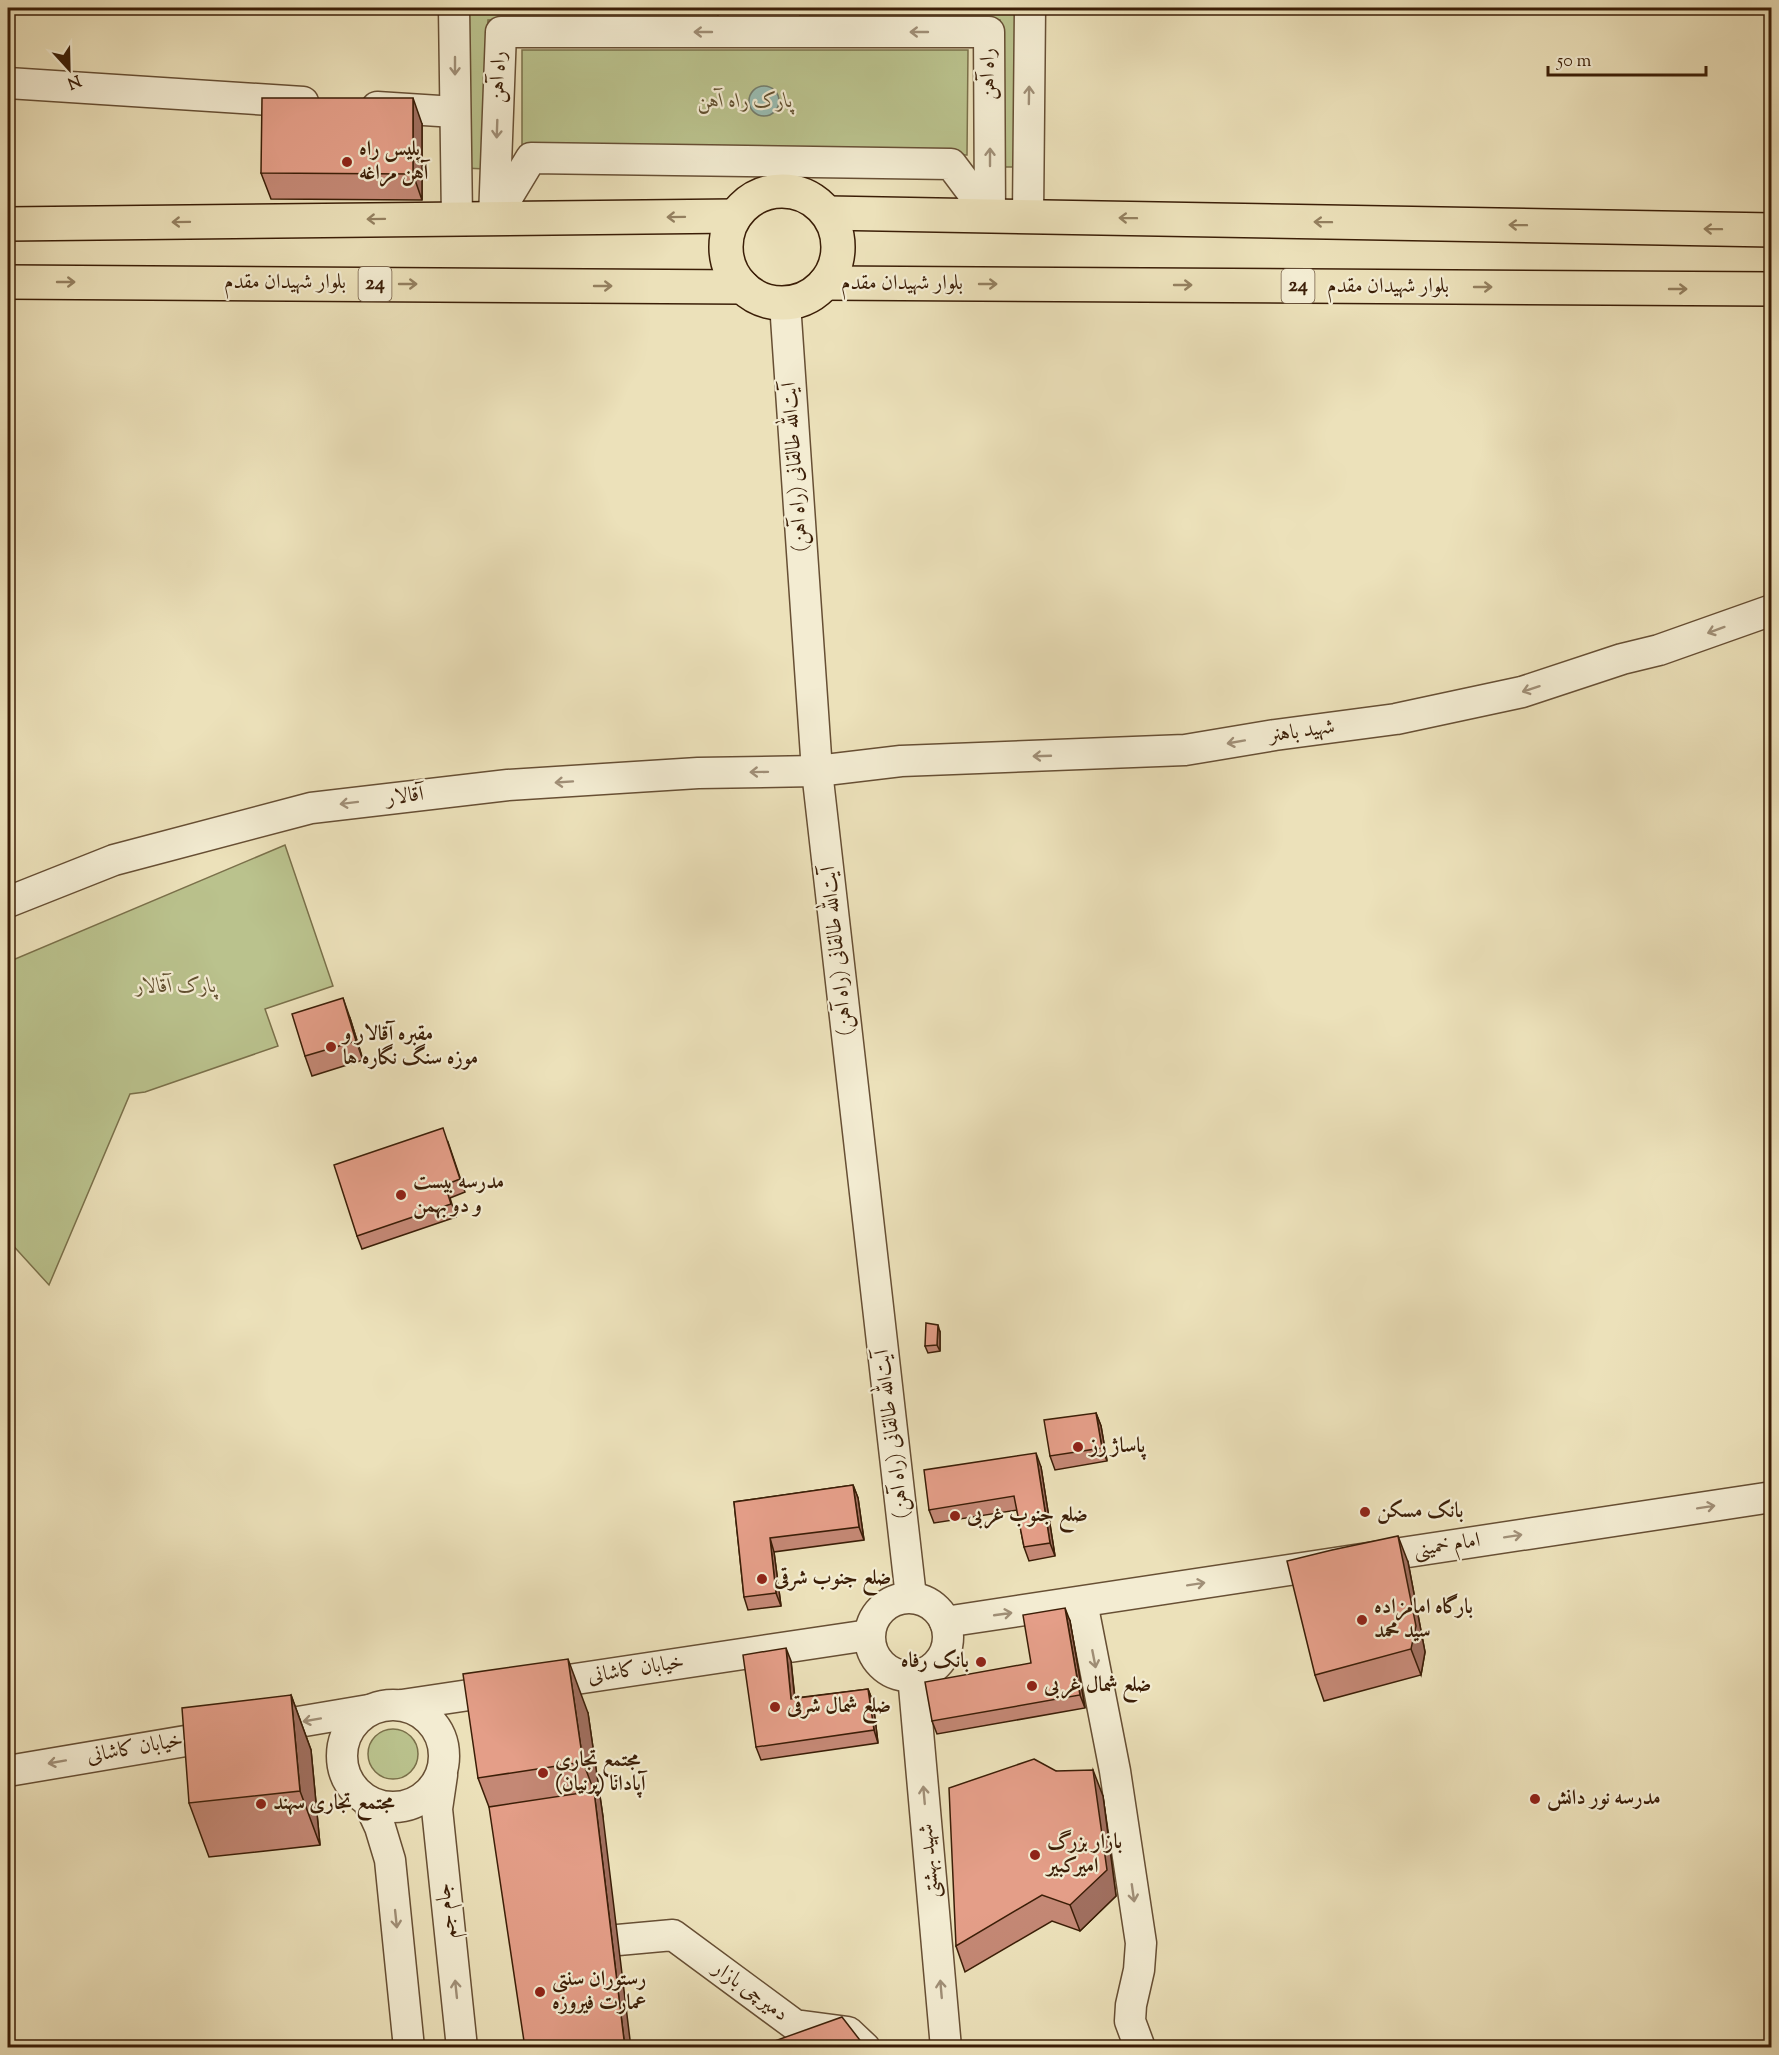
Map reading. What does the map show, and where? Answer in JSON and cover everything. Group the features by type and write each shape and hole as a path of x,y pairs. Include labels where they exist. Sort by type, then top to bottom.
{"main road":[{"path":"743,287 733,275 726,245 728,230 735,216 747,202 764,193 782,190 801,193 817,202 828,213 839,241 838,256 834,271 814,293 800,300 785,303"},
{"path":"828,213 1772,230"},
{"path":"8,224 735,216"},
{"name":"بلوار شهیدان مقدم","path":"8,282 743,287"},
{"name":"بلوار شهیدان مقدم","path":"825,283 1772,289"},
{"name":"24","path":"743,287 755,296 770,302 785,303"}],"street":[{"name":"راه آهن","path":"454,8 457,219"},
{"name":"راه آهن","path":"1028,216 1030,8"},
{"name":"راه آهن","path":"494,218 501,32 737,20 989,32 990,216"},
{"path":"8,83 455,112"},
{"path":"494,218 531,159 951,164 990,216"},
{"name":"(راه آهن) آیت‌الله طالقانی","path":"785,303 817,771 911,1598"},
{"name":"شهید باهنر","path":"817,771 901,760 1185,750 1396,719 1521,692 1622,659 1659,650 1772,610"},
{"name":"آقالار","path":"8,902 114,860 311,808 508,785 698,773 817,771"},
{"name":"امام خمینی","path":"945,1622 1772,1497"},
{"path":"899,1599 922,1600 932,1605 945,1622 948,1634 947,1646 942,1657 934,1666 913,1676 899,1675 887,1669 877,1660 871,1648 869,1635 872,1622 887,1604 899,1599"},
{"path":"1082,1602 1115,1771 1141,1944 1130,2021 1140,2048"},
{"name":"خیابان کاشانی","path":"402,1705 869,1635"},
{"name":"شهید بهشتی","path":"913,1676 946,2048"},
{"path":"384,1705 402,1705 420,1711 434,1723 443,1740 445,1758 442,1775 432,1790 419,1801 402,1807 384,1807 368,1801 354,1790 345,1775 342,1745 357,1719 369,1710 384,1705"},
{"name":"خیابان کاشانی","path":"8,1771 369,1710"},
{"name":"جام جم","path":"442,1775 437,1809 462,2048"},
{"path":"368,1801 380,1827 390,1860 409,2048"},
{"name":"دمیرچی بازار","path":"618,1940 673,1935 795,2025 848,2032 865,2048"},
{"path":"772,2048 795,2025"}],"green space":[{"path":"466,8 718,8 718,21 488,20 486,169 464,168"},
{"path":"800,8 1023,8 1020,167 998,167 1000,20 800,16"},
{"name":"پارک راه آهن","path":"522,50 968,50 967,155 522,154"},
{"name":"پارک آقالار","path":"285,845 333,986 265,1009 278,1046 145,1092 130,1094 49,1285 8,1240 8,962"},
{"path":"388,1729 398,1729 411,1736 418,1749 418,1759 411,1772 398,1779 388,1779 379,1775 372,1768 368,1759 368,1749 372,1740 379,1733"}],"water":[{"path":"764,86 770,87 778,95 778,107 770,115 764,116 758,115 750,107 749,101 750,95 758,87"}],"building":[{"name":"پلیس راه آهن مراغه","path":"262,98 413,98 413,174 261,173"},
{"path":"343,998 356,1041 305,1056 292,1014"},
{"name":"مدرسه بیست و دو بهمن","path":"443,1128 460,1179 445,1185 451,1204 357,1236 334,1165"},
{"path":"926,1323 938,1325 937,1345 925,1346"},
{"path":"1096,1413 1102,1448 1050,1456 1044,1420"},
{"name":"ضلع جنوب غربی","path":"1036,1453 1050,1543 1024,1547 1014,1496 929,1510 924,1470"},
{"name":"ضلع جنوب شرقی","path":"853,1485 859,1527 770,1538 776,1593 744,1597 734,1502"},
{"name":"بارگاه امامزاده سید محمد","path":"1398,1536 1416,1626 1411,1649 1315,1675 1287,1561"},
{"name":"ضلع شمال غربی","path":"1065,1608 1080,1695 932,1721 925,1682 1031,1663 1023,1615"},
{"name":"ضلع شمال شرقی","path":"786,1648 791,1699 868,1689 874,1730 756,1747 743,1655"},
{"path":"568,1659 583,1762 478,1778 463,1674"},
{"path":"291,1695 300,1791 189,1803 182,1708"},
{"name":"بازار بزرگ امیرکبیر","path":"1034,1759 1056,1771 1093,1770 1107,1870 1070,1905 1042,1895 956,1946 949,1788"},
{"path":"594,1791 625,2048 525,2048 489,1807"},
{"path":"842,2017 866,2048 755,2048"}],"place":[{"name":"پلیس راه آهن مراغه","path":"347,162"},
{"name":"مقبره آقالار و موزه سنگ نگاره ها","path":"331,1047"},
{"name":"مدرسه بیست و دو بهمن","path":"401,1195"},
{"name":"پاساژ رز","path":"1078,1447"},
{"name":"بانک مسکن","path":"1365,1512"},
{"name":"ضلع جنوب غربی","path":"955,1516"},
{"name":"ضلع جنوب شرقی","path":"762,1579"},
{"name":"بارگاه امامزاده سید محمد","path":"1362,1620"},
{"name":"بانک رفاه","path":"981,1662"},
{"name":"ضلع شمال غربی","path":"1032,1686"},
{"name":"ضلع شمال شرقی","path":"775,1707"},
{"name":"مجتمع تجاری آپادانا (پرنیان)","path":"543,1773"},
{"name":"مدرسه نور دانش","path":"1535,1799"},
{"name":"مجتمع تجاری سهند","path":"261,1804"},
{"name":"بازار بزرگ امیرکبیر","path":"1035,1855"},
{"name":"رستوران سنتی عمارت فیروزه","path":"540,1992"}]}
